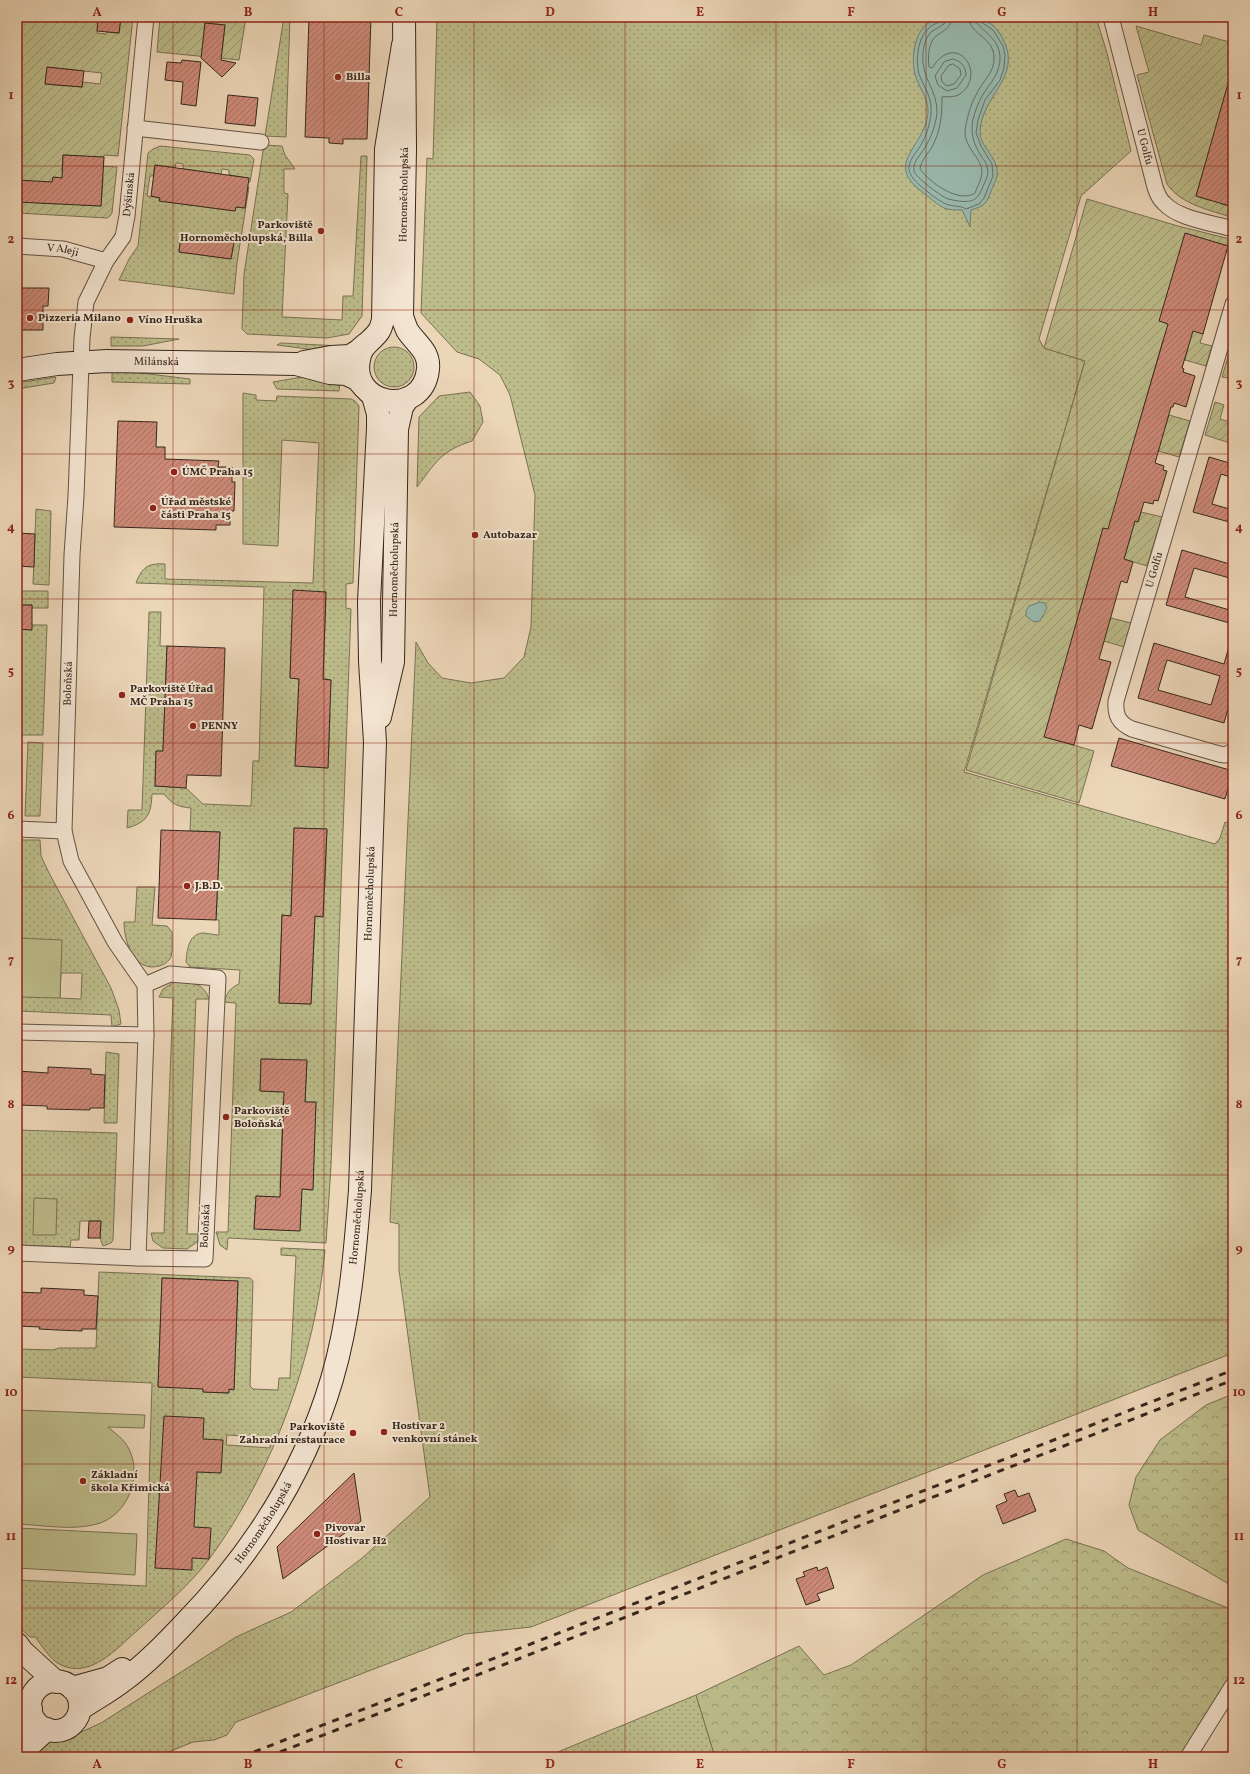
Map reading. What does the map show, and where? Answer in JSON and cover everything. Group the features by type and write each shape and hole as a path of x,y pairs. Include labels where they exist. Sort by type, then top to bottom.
{"street":[{"name":"Dýšinská","path":"82,362 82,338 86,302 106,261 123,237 127,216 146,17"},
{"name":"Hornoměcholupská","path":"375,742 393,662 397,429 400,412 408,398 418,391 425,381 428,369 427,358 423,348 408,331 402,316 405,149 403,45 404,17"},
{"name":"U Golfu","path":"1111,17 1154,187 1158,196 1164,204 1178,213 1233,229"},
{"name":"Hornoměcholupská","path":"47,1729 60,1731 68,1727 75,1721 80,1709 125,1680 169,1640 214,1593 268,1520 290,1483 314,1432 332,1377 348,1302 354,1258 360,1190 375,742 370,661 369,601 378,414 369,391 359,376 358,365 360,353 379,331 383,320 386,149 403,45"},
{"path":"135,128 261,142"},
{"name":"V Aleji","path":"17,246 63,249 106,261"},
{"name":"U Golfu","path":"1233,304 1118,694 1115,711 1118,719 1124,726 1132,730 1220,754 1225,755 1233,751"},
{"path":"370,340 384,332 395,331 406,334 416,340"},
{"name":"Milánská","path":"296,364 331,357 350,356 358,352 370,340"},
{"name":"Milánská","path":"17,370 82,362 241,362 296,364 352,376 369,391"},
{"name":"Boloňská","path":"82,362 72,555 64,831 71,861 116,942 145,985 170,974 218,978 205,1259 138,1258"},
{"path":"369,391 384,401 396,402 408,398"},
{"path":"17,829 64,831"},
{"path":"17,1253 138,1258 146,1035 145,985"},
{"path":"17,1032 146,1035"},
{"name":"Hornoměcholupská","path":"17,1729 44,1685 64,1685 108,1678 169,1640"},
{"path":"19,1648 78,1697 80,1709"},
{"path":"17,1757 47,1729 36,1721 33,1701 19,1648"},
{"path":"1188,1757 1233,1685"}],"green space":[{"path":"17,17 98,17 97,33 106,34 107,32 119,33 121,17 133,17 118,156 104,155 103,166 117,167 112,213 107,218 17,213","holes":["47,67 102,73 100,84 83,82 82,87 45,84","63,155 83,156 62,171","53,177 61,178 59,204 38,203 52,182","82,177 103,178 101,206 80,205"]},
{"path":"160,17 246,17 239,60 157,52","holes":["205,23 225,25 222,51 218,51 218,45 203,43"]},
{"path":"284,17 290,17 286,137 265,136"},
{"path":"437,17 1096,17 1107,53 1131,151 1081,196 1039,339 1044,348 1085,361 964,772 1215,844 1220,838 1225,822 1233,824 1233,1353 531,1627 465,1634 236,1722 227,1735 214,1740 193,1742 156,1757 29,1757 48,1742 79,1733 101,1723 236,1637 291,1612 361,1559 430,1497 399,1270 399,1224 390,1222 416,642 428,663 442,678 471,683 504,678 524,657 531,627 535,495 510,395 500,375 479,359 457,352 421,313 427,158 433,159"},
{"path":"1136,26 1201,45 1204,35 1233,43 1233,74 1232,73 1196,196 1208,200 1223,196 1221,204 1233,207 1233,218 1188,202 1173,191 1167,184 1137,75 1149,72"},
{"path":"264,145 282,146 285,155 295,169 284,169 284,193 288,194 282,317 342,320 343,296 353,296 361,156 367,156 362,316 349,334 327,338 247,334 242,329 244,274"},
{"path":"160,146 250,155 254,159 250,182 248,182 248,178 229,175 229,170 222,169 221,174 183,169 183,164 176,163 175,168 155,165 153,176 150,176 147,196 160,198 160,201 235,211 236,207 245,208 247,187 249,187 237,263 234,294 119,280 129,259 138,246 148,153","holes":["181,235 234,242 231,259 179,252"]},
{"path":"1087,199 1178,226 1230,239 1228,246 1210,241 1208,249 1203,334 1200,343 1212,346 1206,366 1185,360 1188,347 1163,340 1140,420 1165,427 1169,415 1190,421 1179,457 1158,451 1129,519 1138,522 1141,512 1162,517 1147,566 1124,559 1131,536 1103,528 1079,613 1109,622 1111,618 1131,623 1124,647 1104,641 1045,737 1094,751 1079,803 966,770 1085,361 1044,348"},
{"path":"111,337 179,339 143,346 111,346"},
{"path":"1233,340 1233,374 1232,379 1222,377"},
{"path":"281,343 341,346 331,352 277,345"},
{"path":"398,347 405,350 411,356 414,367 413,375 405,384 398,387 390,387 383,384 375,375 374,363 377,356 386,348"},
{"path":"117,370 190,379 190,384 112,382 112,371"},
{"path":"308,376 340,377 339,391 277,389 273,382"},
{"path":"56,377 54,383 17,389 17,383"},
{"path":"470,392 480,406 483,422 472,441 453,449 440,458 417,487 419,417 439,396"},
{"path":"243,393 256,395 256,400 276,401 277,396 351,399 355,401 359,406 353,583 346,584 346,608 351,609 331,1166 326,1243 228,1238 227,1250 220,1245 216,1232 228,1232 236,1003 224,1002 229,991 239,984 240,970 190,967 186,962 189,944 197,934 202,933 219,935 219,920 216,920 220,832 190,831 191,808 182,807 176,804 164,794 152,794 151,807 147,816 140,823 127,828 128,810 142,810 149,612 161,612 160,646 167,646 163,751 156,751 155,786 186,788 203,804 251,806 253,761 259,761 264,587 136,583 146,567 154,564 165,564 165,579 313,583 319,443 282,440 278,546 243,544","holes":["293,591 326,592 323,679 331,680 328,713 330,713 328,768 295,766 299,679 290,678","294,828 327,829 325,884 322,899 324,899 323,916 315,916 311,1004 279,1003 282,915 291,916","261,1059 274,1059 274,1061 307,1061 305,1102 316,1102 312,1190 302,1189 254,1229 256,1196 283,1199 284,1189 280,1188 283,1101 287,1101 287,1090 278,1092 260,1091"]},
{"path":"1215,402 1224,405 1220,419 1233,423 1233,444 1205,435"},
{"path":"36,509 51,511 49,585 33,584"},
{"path":"17,591 48,591 48,608 32,608 32,605 17,605"},
{"path":"32,625 47,625 43,735 17,735 17,629 31,630"},
{"path":"28,742 43,743 40,816 25,816"},
{"path":"17,840 40,840 41,856 111,988 119,1010 121,1024 112,1027 111,1015 17,1011","holes":["61,973 82,973 81,999 60,998"]},
{"path":"17,862 21,862 19,924 17,924"},
{"path":"137,887 155,887 152,925 167,926 172,932 171,957 166,963 161,965 150,967 143,965 132,954 128,946 124,930 124,922 135,922"},
{"path":"17,938 62,940 60,998 17,997"},
{"path":"174,982 191,983 200,986 209,999 196,999 187,1234 201,1234 197,1242 187,1249 163,1248 153,1241 151,1233 164,1233 173,998 159,997 163,989"},
{"path":"106,1052 119,1054 117,1123 104,1123"},
{"path":"17,1130 117,1133 113,1240 111,1243 103,1246 100,1238 101,1221 80,1221 79,1240 71,1240 70,1247 17,1245"},
{"path":"34,1198 57,1199 56,1235 33,1235"},
{"path":"281,1248 325,1250 320,1290 312,1331 301,1372 271,1451 253,1489 233,1524 202,1568 176,1595 112,1653 91,1666 79,1668 68,1667 56,1662 35,1637 30,1637 17,1625 17,1580 146,1586 152,1383 17,1377 17,1349 53,1350 59,1348 96,1348 99,1272 250,1278 253,1281 250,1386 253,1389 278,1390 279,1378 290,1378 296,1256 281,1255","holes":["162,1278 238,1281 234,1389 229,1389 228,1393 203,1392 203,1388 158,1387","227,1435 271,1438 270,1448 226,1445"]},
{"path":"1233,1394 1232,1586 1138,1530 1129,1505 1136,1477 1160,1440 1206,1405"},
{"path":"17,1410 145,1415 144,1428 108,1427 125,1442 133,1460 133,1483 130,1494 117,1513 108,1520 97,1524 78,1527 17,1524"},
{"path":"17,1528 137,1534 135,1575 17,1568"},
{"path":"1066,1539 1104,1551 1128,1568 1233,1610 1233,1673 1179,1757 715,1757 696,1695 799,1646 824,1675 851,1665 983,1575"},
{"path":"696,1695 715,1757 548,1756"}],"water":[{"path":"946,17 971,17 986,21 998,31 1008,52 1008,64 1005,76 982,119 980,132 983,143 996,164 997,176 987,201 979,207 971,210 970,227 962,210 946,209 938,204 910,181 906,171 906,162 926,123 928,111 928,106 916,79 913,61 914,48 922,29 928,23"},
{"path":"1040,602 1045,603 1047,608 1040,621 1034,622 1026,616 1026,611 1029,606"}],"building":[{"path":"98,17 121,17 119,33 97,31"},
{"name":"Billa","path":"309,17 371,17 367,139 343,139 343,144 329,143 329,138 305,137"},
{"path":"205,23 225,25 221,60 236,63 222,77 201,58"},
{"path":"182,60 201,62 196,106 181,104 183,82 165,80 167,62 181,63"},
{"path":"47,67 84,71 82,87 45,84"},
{"path":"1229,80 1233,81 1233,207 1196,196"},
{"path":"228,95 258,98 255,126 225,123"},
{"path":"63,155 104,157 101,206 17,202 17,180 52,182 53,177 62,178"},
{"path":"155,165 249,178 245,208 236,207 235,211 159,201 160,198 151,196"},
{"path":"1185,233 1228,246 1203,334 1193,331 1182,368 1184,369 1183,372 1195,376 1186,407 1174,403 1173,407 1171,407 1155,463 1164,466 1163,470 1167,471 1158,501 1154,500 1153,504 1144,502 1138,522 1135,521 1124,559 1133,562 1127,583 1121,581 1099,659 1111,662 1092,729 1079,725 1074,745 1044,737 1103,528 1108,529 1168,324 1159,321"},
{"path":"181,235 234,242 231,259 179,252"},
{"name":"Pizzeria Milano","path":"17,288 49,288 48,306 43,306 43,330 17,330"},
{"name":"ÚMČ Praha 15","path":"118,421 157,422 156,447 165,447 165,459 219,461 218,467 232,467 232,482 235,482 234,511 230,511 230,525 216,525 216,530 114,527"},
{"path":"1209,457 1233,464 1233,478 1221,474 1212,504 1233,510 1233,523 1193,512"},
{"path":"17,533 35,534 34,567 17,566"},
{"path":"1182,550 1233,565 1233,579 1194,568 1185,597 1233,611 1233,624 1166,605"},
{"path":"293,590 326,592 323,679 331,680 328,768 295,766 299,679 290,678"},
{"path":"17,605 32,605 32,630 17,629"},
{"path":"1154,643 1224,664 1230,643 1233,644 1233,691 1224,723 1138,698","holes":["1167,660 1220,676 1211,705 1158,690"]},
{"name":"PENNY","path":"167,646 225,648 221,776 187,775 186,788 155,786 156,751 163,751"},
{"path":"1119,738 1233,771 1225,799 1111,766"},
{"path":"294,828 327,829 323,917 315,916 311,1004 279,1003 282,915 291,916"},
{"path":"161,830 220,832 216,920 158,918"},
{"path":"261,1059 307,1060 305,1102 316,1102 313,1190 302,1189 300,1231 254,1229 256,1196 280,1197 284,1092 260,1091"},
{"path":"48,1067 91,1069 91,1074 105,1075 104,1108 90,1108 90,1110 47,1109 47,1106 17,1105 17,1071 48,1073"},
{"path":"89,1221 101,1221 100,1238 88,1238"},
{"path":"162,1278 238,1281 234,1390 229,1389 229,1393 203,1392 203,1389 158,1387"},
{"path":"41,1288 84,1290 84,1295 98,1296 96,1329 82,1329 82,1331 39,1329 40,1327 17,1326 17,1292 41,1293"},
{"path":"164,1416 204,1418 203,1439 223,1440 221,1473 197,1472 194,1527 211,1528 209,1559 192,1558 192,1570 155,1568"},
{"name":"Pivovar Hostivar H2","path":"354,1473 361,1521 283,1579 277,1547"},
{"path":"1015,1490 1018,1497 1029,1493 1036,1511 1003,1524 996,1506 1007,1501 1004,1494"},
{"path":"817,1567 818,1571 827,1567 834,1588 817,1594 820,1600 806,1605 796,1579 805,1576 803,1572"}],"railway":[{"path":"241,1757 1233,1370"},
{"path":"267,1757 1233,1380"}],"place":[{"name":"Billa","path":"338,77"},
{"name":"Parkoviště Hornoměcholupská, Billa","path":"321,231"},
{"name":"Pizzeria Milano","path":"30,318"},
{"name":"Víno Hruška","path":"130,320"},
{"name":"ÚMČ Praha 15","path":"174,472"},
{"name":"Úřad městské části Praha 15","path":"153,508"},
{"name":"Autobazar","path":"475,535"},
{"name":"Parkoviště Úřad MČ Praha 15","path":"122,695"},
{"name":"PENNY","path":"193,726"},
{"name":"J.B.D.","path":"187,886"},
{"name":"Parkoviště Boloňská","path":"226,1117"},
{"name":"Hostivar 2 venkovní stánek","path":"384,1432"},
{"name":"Parkoviště Zahradní restaurace","path":"353,1433"},
{"name":"Základní škola Křimická","path":"83,1481"},
{"name":"Pivovar Hostivar H2","path":"317,1534"}]}
